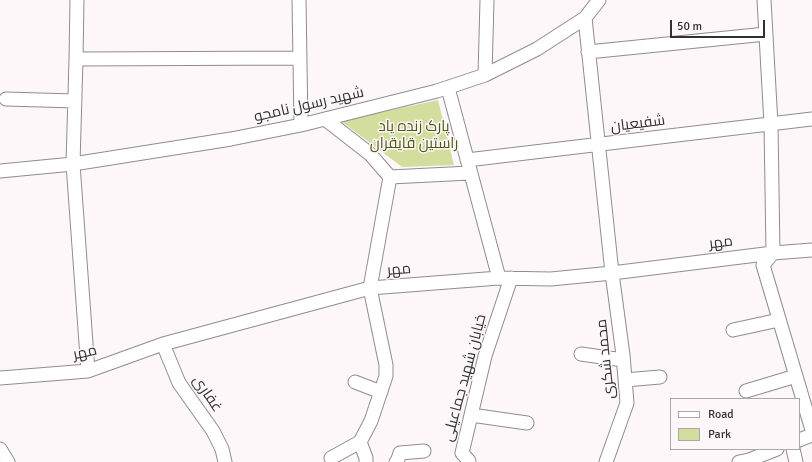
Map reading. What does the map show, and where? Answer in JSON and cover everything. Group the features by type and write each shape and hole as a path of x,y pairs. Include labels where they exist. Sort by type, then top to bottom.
{"street":[{"path":"77,0 73,164 88,371"},
{"path":"299,0 301,125"},
{"path":"486,75 487,0"},
{"name":"شهید رسول نامجو","path":"0,171 73,164 231,139 301,125 448,88 486,75 537,49 585,18 599,0"},
{"path":"764,0 771,124 773,253 763,265 812,430"},
{"name":"محمد شکری","path":"585,18 627,403 606,462"},
{"path":"588,52 766,34"},
{"path":"76,59 300,58"},
{"path":"448,88 469,166 505,278"},
{"path":"6,99 75,101"},
{"path":"325,119 370,154 390,177 370,288 386,365 386,376 371,420 360,442 330,458"},
{"name":"شفیعیان","path":"390,177 598,145 812,119"},
{"name":"مهر","path":"0,378 88,371 163,344 370,288 505,278 550,279 612,273 773,253 812,250"},
{"name":"خیابان شهید جماعیلی","path":"471,462 462,453 505,278"},
{"path":"733,330 779,320"},
{"name":"غفاری","path":"163,344 179,383 213,431 222,449 225,462"},
{"path":"581,354 623,360"},
{"path":"746,391 796,376"},
{"path":"625,380 660,377"},
{"path":"355,382 381,392"},
{"path":"471,415 527,423"},
{"path":"800,440 812,435"},
{"path":"360,442 366,462"},
{"path":"0,449 8,462"},
{"path":"740,462 756,460 775,450"},
{"path":"793,450 796,462"},
{"path":"396,462 400,453 424,451"}],"green space":[{"name":"پارک زنده یاد راستین قایقران","path":"438,100 454,165 402,167 341,121"}]}
